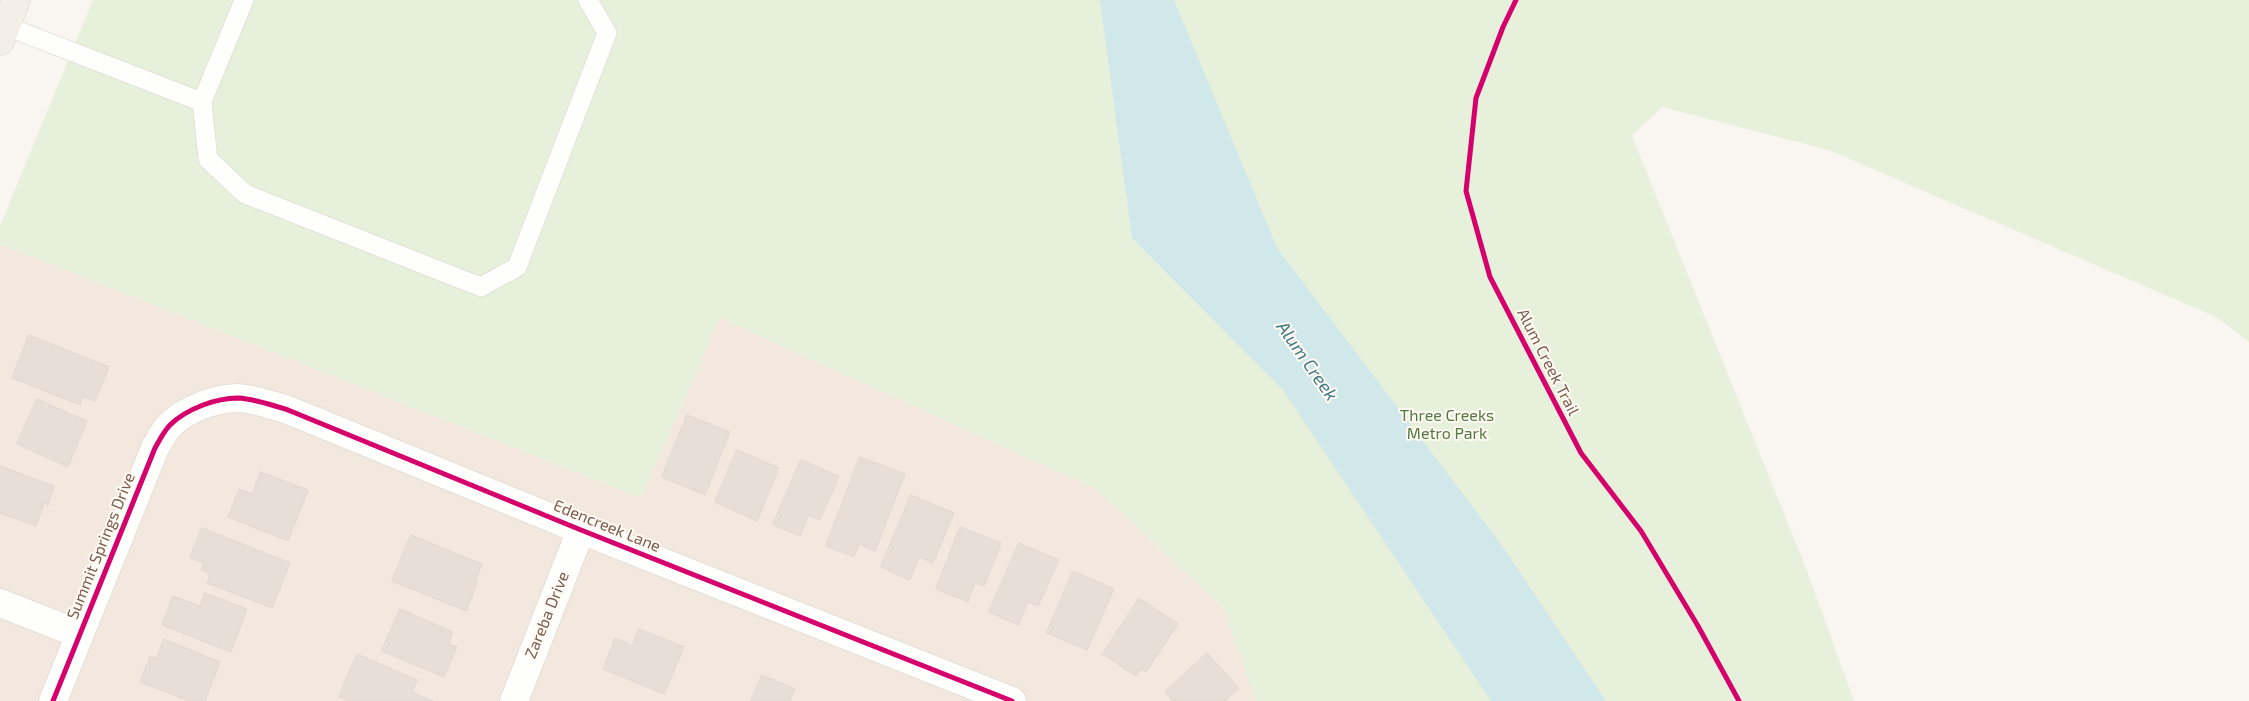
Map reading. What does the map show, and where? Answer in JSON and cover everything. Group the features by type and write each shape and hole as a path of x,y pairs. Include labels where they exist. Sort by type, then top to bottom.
{"main road":[{"path":"3,33 16,0"}],"street":[{"name":"Edencreek Lane","path":"189,411 212,402 238,398 263,402 288,410 581,530 1012,701"},
{"name":"Summit Springs Drive","path":"53,701 155,448 169,425 189,411"},
{"name":"Zareba Drive","path":"514,701 581,530"},
{"path":"0,603 79,634"}],"lane":[{"path":"244,0 202,102 208,159 245,194 481,287 517,267 607,33 588,0"},
{"path":"3,33 202,102"}],"shaded area":[{"path":"0,244 641,498 720,318 1096,489 1296,675 1310,701 0,701"}],"green space":[{"name":"Three Creeks Metro Park","path":"93,0 2249,0 2249,342 2216,317 1829,150 1662,107 1632,136 1807,571 1854,701 1256,701 1223,607 1096,489 720,318 641,498 0,244 0,226"}],"water":[{"name":"Alum Creek","path":"1100,0 1174,0 1277,248 1503,547 1606,701 1491,701 1283,390 1132,238"}],"building":[{"path":"29,335 109,367 95,401 83,397 80,405 12,378"},
{"path":"37,399 87,421 68,467 17,444"},
{"path":"687,415 730,432 705,495 662,477"},
{"path":"737,450 779,468 757,521 715,502"},
{"path":"860,457 905,474 875,551 859,544 854,557 826,546"},
{"path":"801,460 839,476 820,520 809,515 800,536 773,525"},
{"path":"0,466 54,486 48,505 44,503 36,526 0,513"},
{"path":"261,472 308,490 288,541 228,517 239,489 252,494"},
{"path":"911,495 954,513 933,563 919,557 910,580 881,567"},
{"path":"960,527 1001,543 984,586 975,583 968,602 936,589"},
{"path":"202,528 290,563 272,608 207,583 210,574 201,570 204,563 190,558"},
{"path":"411,535 482,564 466,611 392,581"},
{"path":"1019,543 1059,560 1038,606 1028,602 1018,625 989,612"},
{"path":"1073,571 1114,589 1087,650 1047,633"},
{"path":"205,593 247,609 231,652 162,625 173,596 200,606"},
{"path":"1139,598 1178,624 1146,672 1141,669 1136,676 1103,654"},
{"path":"400,609 453,632 449,644 457,647 444,677 382,651"},
{"path":"639,629 684,647 664,694 603,669 615,638 632,646"},
{"path":"164,639 220,662 205,701 189,701 140,682 150,656 156,659"},
{"path":"1207,653 1239,688 1225,701 1173,701 1165,692"},
{"path":"357,654 417,680 412,692 433,701 349,701 339,697"},
{"path":"762,675 795,689 790,701 751,701"}],"cycle path":[{"name":"Alum Creek Trail","path":"1516,0 1503,27 1476,98 1466,191 1490,277 1581,453 1641,531 1698,626 1739,701"},
{"path":"53,701 155,448 162,436 177,419 193,409 211,402 238,398 257,401 288,410 581,530 1012,701"}]}
